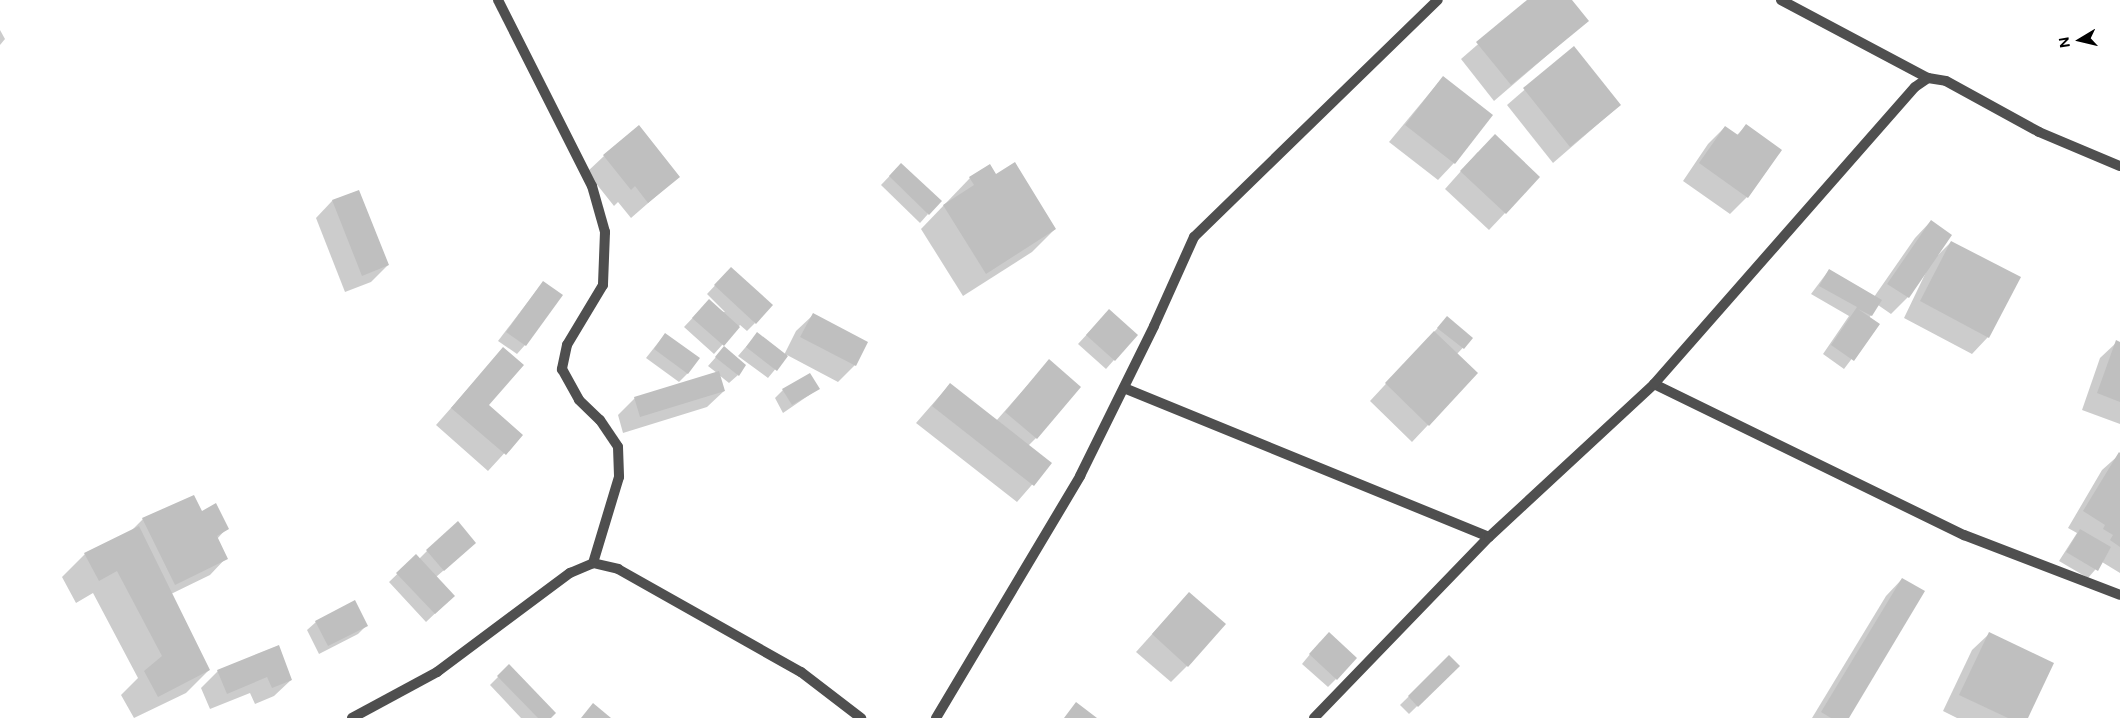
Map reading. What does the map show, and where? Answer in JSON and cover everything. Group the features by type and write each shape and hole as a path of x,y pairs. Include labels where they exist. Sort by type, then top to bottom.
{"street":[{"path":"498,0 592,186 605,232 603,284 567,345 562,369 579,400 600,420 618,447 619,477 593,563"},
{"path":"936,718 1080,476 1124,388 1194,237 1438,0"},
{"path":"1781,0 1928,78 1946,81 2039,132 2120,166"},
{"path":"1314,718 1489,537 1654,384 1915,87 1928,78"},
{"path":"1654,384 1964,535 2120,595"},
{"path":"1124,388 1489,537"},
{"path":"352,718 437,672 570,573 593,563 618,569 802,672 861,718"}],"building":[{"path":"1527,0 1572,0 1589,21 1511,85 1476,42"},
{"path":"1574,46 1621,105 1570,147 1523,88"},
{"path":"1443,76 1493,115 1455,164 1405,125"},
{"path":"1746,124 1782,150 1748,198 1699,163 1725,126 1738,135"},
{"path":"639,125 680,177 648,203 635,186 631,190 603,155"},
{"path":"1495,134 1540,177 1506,214 1460,171"},
{"path":"1015,162 1056,229 986,274 943,205 974,185 969,177 990,164 996,174"},
{"path":"901,163 942,201 929,215 889,176"},
{"path":"359,190 389,265 362,276 332,200"},
{"path":"1931,220 1952,235 1909,298 1887,284"},
{"path":"1951,241 2021,277 1989,338 1920,301"},
{"path":"731,267 773,305 756,324 714,285"},
{"path":"1829,269 1882,300 1872,316 1858,309 1880,324 1854,361 1831,345 1857,307 1819,286"},
{"path":"543,281 563,295 526,346 506,332"},
{"path":"709,299 740,327 724,346 692,318"},
{"path":"1109,309 1138,335 1115,361 1086,335"},
{"path":"813,313 868,342 856,366 800,337"},
{"path":"1447,316 1473,338 1464,349 1437,328"},
{"path":"1434,331 1478,373 1429,426 1385,383"},
{"path":"757,332 788,356 777,371 746,347"},
{"path":"665,333 700,358 688,374 654,349"},
{"path":"2116,340 2120,342 2120,402 2097,393"},
{"path":"724,346 746,365 739,376 715,357"},
{"path":"503,347 524,365 489,405 523,435 506,455 451,408"},
{"path":"1049,359 1081,387 1037,439 1005,412"},
{"path":"719,371 725,391 640,417 634,397"},
{"path":"810,373 820,389 792,405 782,389"},
{"path":"950,383 1052,463 1034,486 932,406"},
{"path":"2119,452 2120,547 2110,540 2113,535 2103,529 2105,525 2083,511"},
{"path":"194,495 202,511 216,503 229,529 217,536 228,559 175,585 142,518"},
{"path":"458,521 476,543 444,571 426,550"},
{"path":"139,526 210,670 158,697 144,671 162,656 117,571 99,581 84,553"},
{"path":"2080,529 2111,547 2098,571 2066,552"},
{"path":"416,554 455,596 435,614 396,573"},
{"path":"1902,578 1925,591 1849,718 1831,718 1821,712"},
{"path":"1189,592 1226,624 1188,667 1152,634"},
{"path":"355,600 368,626 328,646 315,621"},
{"path":"1329,632 1357,658 1337,680 1309,654"},
{"path":"1989,632 2054,663 2028,718 2008,718 1959,695"},
{"path":"279,645 292,680 272,688 267,677 227,694 217,670"},
{"path":"1449,655 1460,666 1418,707 1408,696"},
{"path":"509,664 556,713 551,718 538,718 497,676"},
{"path":"1076,702 1097,718 1064,718"},
{"path":"593,703 611,718 581,718"}]}
